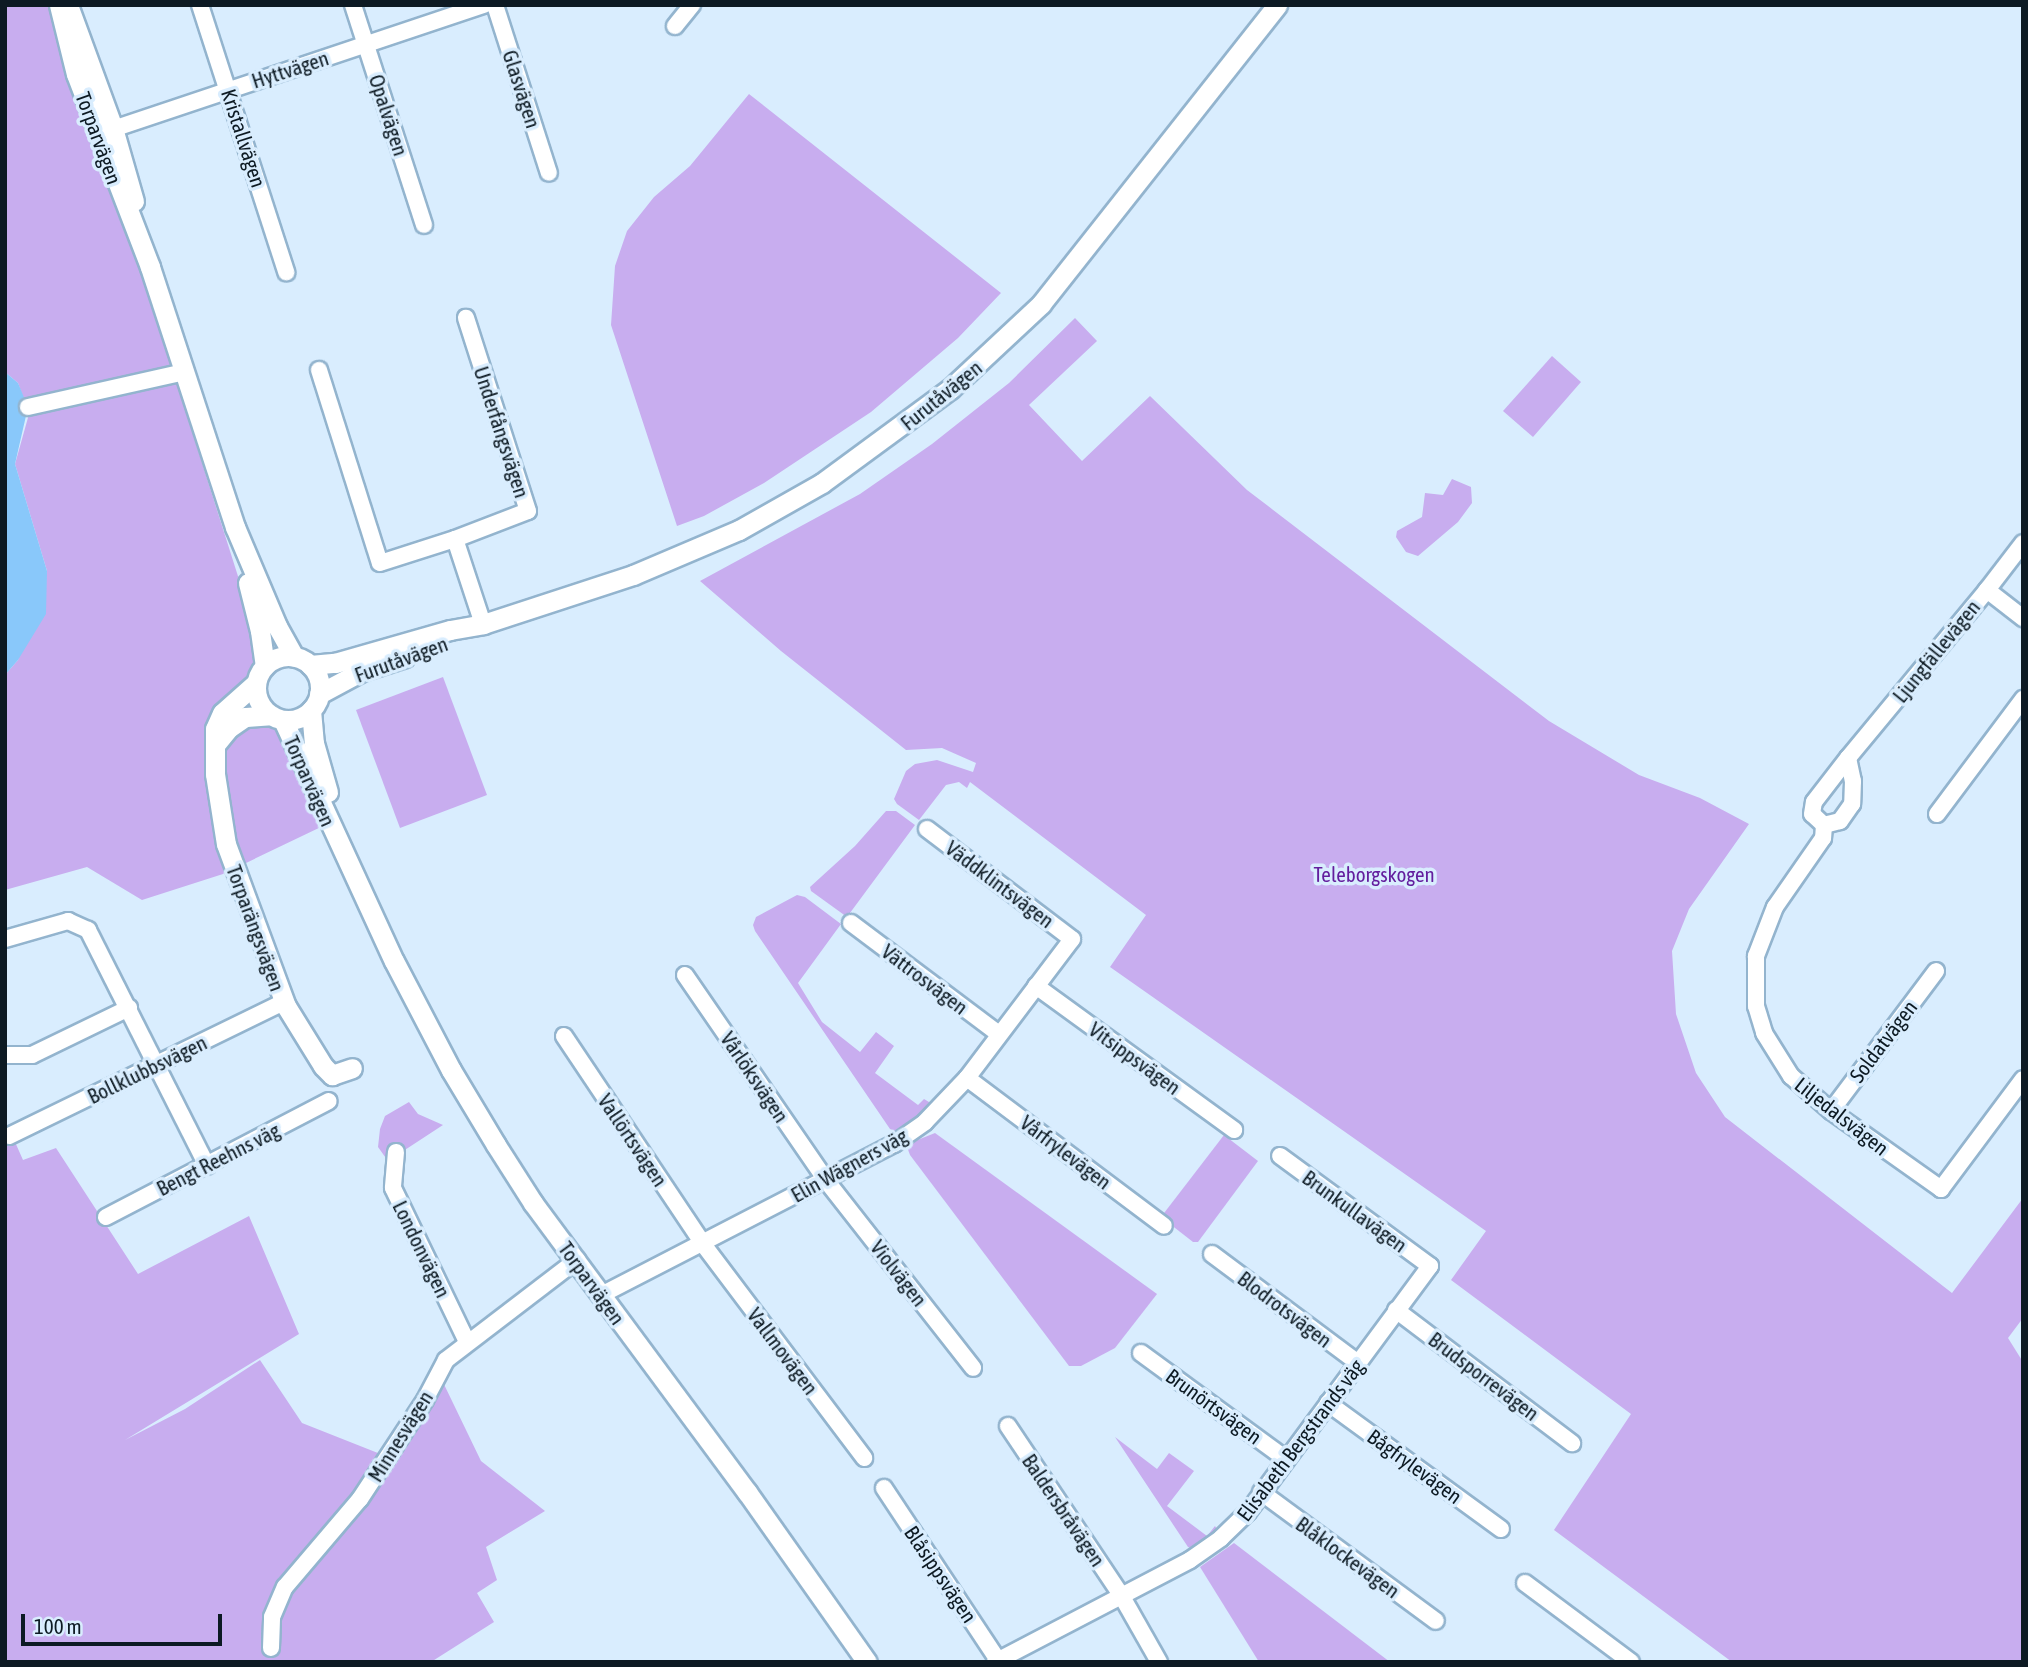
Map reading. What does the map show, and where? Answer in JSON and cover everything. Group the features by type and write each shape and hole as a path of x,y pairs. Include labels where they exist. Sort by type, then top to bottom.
{"street":[{"name":"Torparvägen","path":"59,5 76,74 105,131"},
{"name":"Torparvägen","path":"68,5 105,131 235,527 260,631 260,674"},
{"name":"Kristallvägen","path":"200,5 286,272"},
{"name":"Opalvägen","path":"353,5 424,225"},
{"name":"Hyttvägen","path":"105,131 484,5"},
{"name":"Glasvägen","path":"495,5 549,173"},
{"path":"675,26 692,5"},
{"name":"Furutåvägen","path":"302,661 335,663 450,630 483,624 633,575 739,530 822,483 893,434 988,356 1041,304 1276,5"},
{"name":"Underfångsvägen","path":"319,370 380,563 455,539 528,511 466,318"},
{"path":"29,407 185,372"},
{"name":"Torparvägen","path":"235,527 277,626 302,661"},
{"path":"455,539 483,624"},
{"name":"Ljungfällevägen","path":"1824,825 1812,814 1814,802 2023,543"},
{"path":"1987,590 2023,618"},
{"name":"Furutåvägen","path":"315,702 362,671 453,641 483,624"},
{"path":"215,745 229,728 245,717 277,718 301,717 315,702 319,682 302,661 281,656 260,674 258,701 277,718"},
{"name":"Torparängsvägen","path":"260,674 222,713 215,729 217,786 226,844 284,1002 323,1066 332,1075 352,1068"},
{"path":"1937,814 2023,699"},
{"name":"Torparvägen","path":"315,702 317,754 357,879"},
{"name":"Torparvägen","path":"277,718 357,879 394,961 451,1070 533,1203 747,1492 867,1662"},
{"path":"1824,825 1840,821 1852,804 1853,781 1848,758"},
{"name":"Liljedalsvägen","path":"1824,825 1823,838 1775,907 1763,930 1756,956 1754,983 1764,1033 1791,1076 1831,1111 1941,1189 2023,1079"},
{"name":"Väddklintsvägen","path":"928,829 1072,939"},
{"path":"5,939 68,921 88,930 207,1166"},
{"name":"Vättrosvägen","path":"851,923 999,1034"},
{"name":"Elin Wägners väg","path":"601,1295 894,1144 925,1122 967,1078 1072,939"},
{"name":"Soldatvägen","path":"1831,1111 1936,971"},
{"name":"Vårlöksvägen","path":"685,975 825,1178"},
{"name":"Vitsippsvägen","path":"1036,986 1234,1130"},
{"name":"Bollklubbsvägen","path":"9,1136 284,1002"},
{"path":"5,1055 32,1055 129,1008"},
{"name":"Vallörtsvägen","path":"564,1036 703,1244"},
{"name":"Vårfrylevägen","path":"967,1078 1164,1226"},
{"name":"Bengt Reehns väg","path":"106,1217 329,1101"},
{"name":"Londonvägen","path":"396,1152 393,1188 467,1342"},
{"name":"Brunkullavägen","path":"1280,1156 1430,1266"},
{"name":"Violvägen","path":"825,1178 973,1368"},
{"name":"Vallmovägen","path":"703,1244 864,1458"},
{"name":"Blodrotsvägen","path":"1212,1254 1358,1363"},
{"name":"Minnesvägen","path":"271,1648 272,1617 285,1587 360,1499 425,1400 446,1360 577,1260"},
{"name":"Elisabeth Bergstrands väg","path":"997,1661 1190,1560 1221,1538 1248,1512 1430,1266"},
{"name":"Brudsporrevägen","path":"1396,1310 1573,1443"},
{"name":"Brunörtsvägen","path":"1141,1353 1286,1459"},
{"name":"Bågfrylevägen","path":"1328,1403 1501,1529"},
{"name":"Baldersbråvägen","path":"1008,1426 1121,1595 1159,1662"},
{"name":"Blåsippsvägen","path":"884,1488 997,1661"},
{"name":"Blåklockevägen","path":"1261,1492 1436,1621"},
{"path":"1525,1583 1630,1662"}],"green space":[{"path":"5,5 51,5 138,261 243,592 257,658 250,680 254,706 279,729 323,826 223,874 142,900 87,867 5,890 5,675 18,660 47,571 15,464 29,414 18,383 5,372"},
{"path":"749,94 1001,293 958,338 871,412 764,483 704,516 677,526 611,325 615,266 627,231 654,197 690,166"},
{"name":"Teleborgskogen","path":"1075,318 1097,341 1029,405 1082,461 1150,396 1247,490 1549,721 1639,775 1700,798 1749,824 1689,909 1672,951 1676,1014 1696,1073 1725,1117 1952,1293 2023,1198 2023,1318 2008,1338 2023,1362 2023,1662 1732,1662 1554,1530 1631,1414 1451,1280 1486,1231 1110,967 1146,915 970,782 967,788 959,782 946,785 919,820 897,804 894,799 906,771 915,764 937,760 973,772 976,763 942,748 906,750 781,651 700,581 860,494 932,444 1009,383"},
{"path":"1552,356 1581,382 1533,437 1503,411"},
{"path":"1452,479 1471,487 1472,503 1458,522 1418,556 1406,552 1396,537 1397,531 1422,517 1425,493 1443,495"},
{"path":"443,677 487,795 400,828 356,710"},
{"path":"886,811 896,811 915,825 847,917 811,891 810,887 855,846"},
{"path":"797,895 805,897 841,924 798,983 822,1022 860,1052 876,1032 894,1046 875,1073 918,1105 924,1099 929,1102 930,1109 898,1133 890,1129 755,931 753,925 756,917"},
{"path":"409,1102 418,1114 443,1125 388,1161 378,1147 380,1129 385,1116"},
{"path":"5,1128 11,1133 23,1160 56,1148 138,1274 249,1216 299,1334 125,1440 185,1409 260,1360 302,1423 388,1457 439,1374 481,1461 545,1511 486,1547 497,1580 477,1593 494,1622 431,1662 5,1662"},
{"path":"935,1133 1157,1294 1115,1348 1081,1366 1069,1366 910,1155 907,1147 910,1143"},
{"path":"1224,1135 1258,1161 1198,1242 1193,1242 1161,1217"},
{"path":"1115,1437 1157,1469 1169,1453 1194,1471 1167,1506 1207,1536 1215,1526 1218,1531 1194,1549 1188,1547"},
{"path":"1234,1543 1390,1662 1259,1662 1200,1567"}],"water":[{"path":"5,372 18,383 28,407 15,464 47,571 46,614 18,660 5,675"}]}
